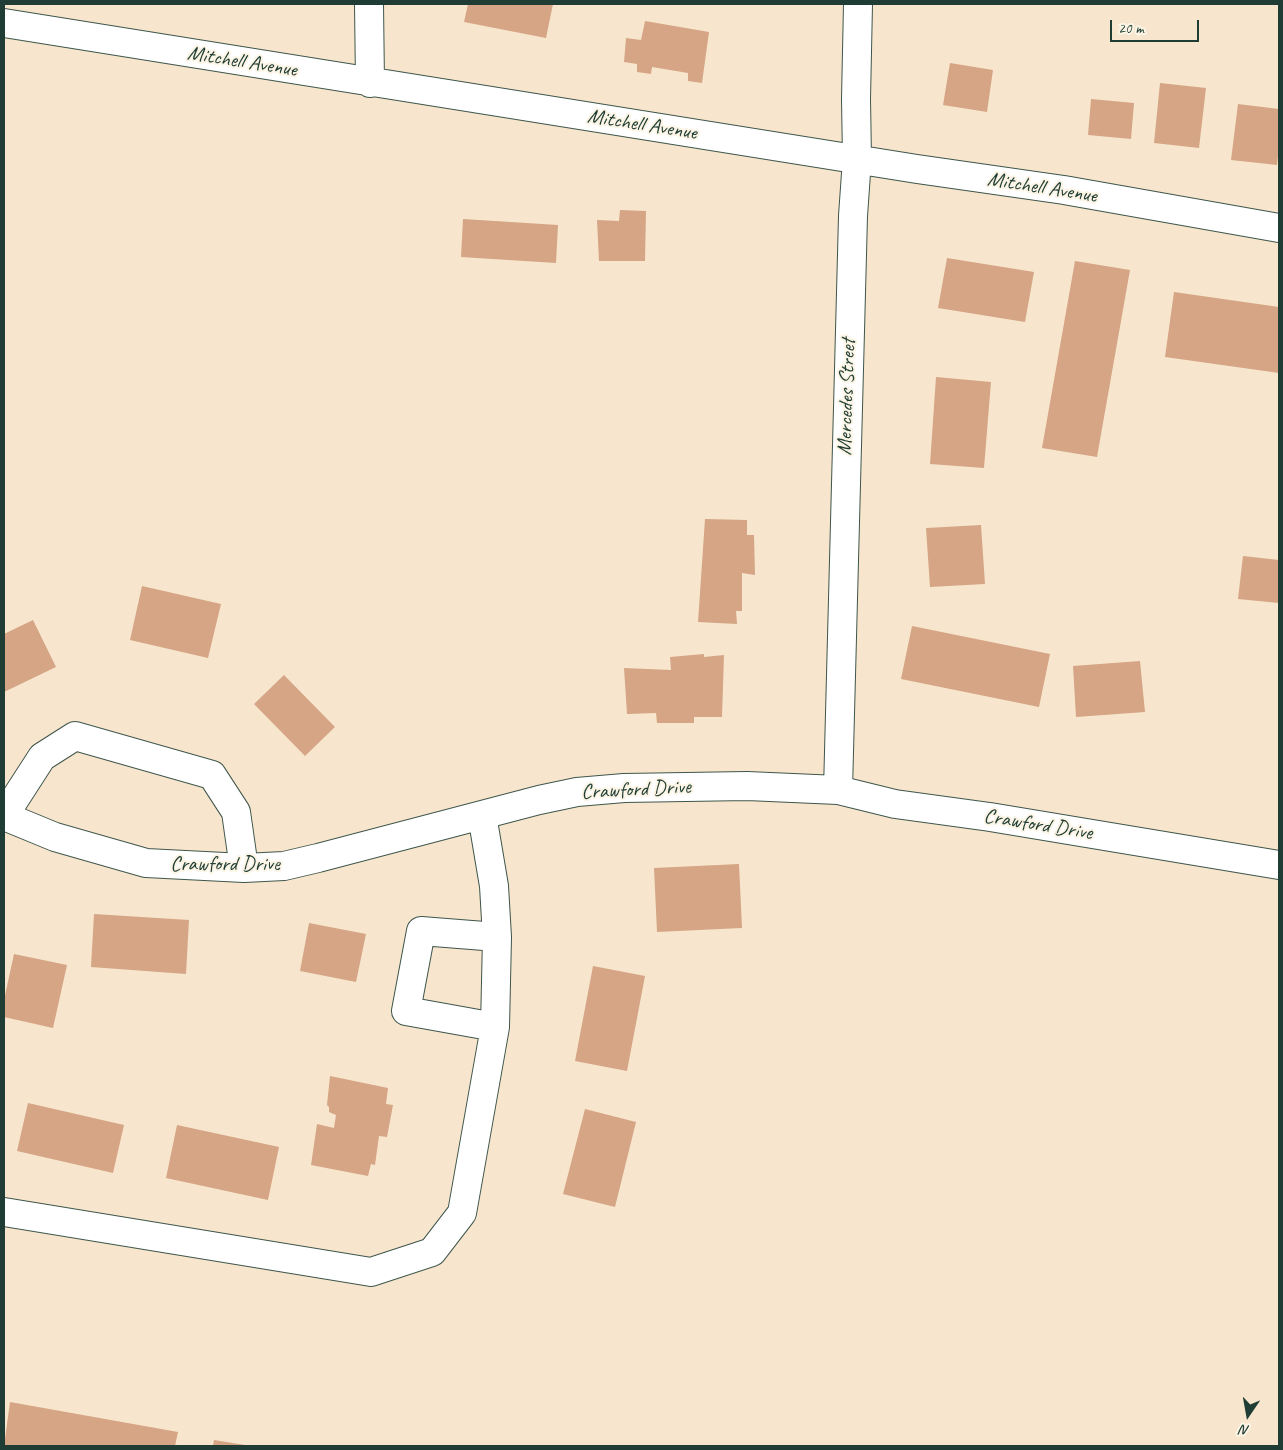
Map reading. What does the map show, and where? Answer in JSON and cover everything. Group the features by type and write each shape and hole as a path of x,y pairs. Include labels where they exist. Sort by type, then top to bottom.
{"street":[{"path":"369,4 370,83"},
{"name":"Mercedes Street","path":"838,790 852,226 857,159 858,4"},
{"name":"Mitchell Avenue","path":"4,23 370,83 1064,190 1279,228"},
{"path":"4,816 42,757 74,736 212,776 236,812 244,868"},
{"name":"Crawford Drive","path":"4,816 55,837 146,864 244,868 284,866 539,800 577,792 624,788 747,786 838,790 895,804 990,817 1279,865"},
{"path":"4,1212 371,1272 432,1252 462,1213 495,1027 497,938 494,886 482,815"},
{"path":"495,1027 406,1011 420,931 497,938"}],"building":[{"path":"468,4 553,4 546,38 464,22"},
{"path":"645,21 709,32 702,83 688,81 688,73 652,67 651,74 637,72 637,64 624,62 626,38 641,40"},
{"path":"950,63 993,70 987,112 943,105"},
{"path":"1160,83 1206,88 1199,148 1154,143"},
{"path":"1091,99 1134,103 1131,139 1088,135"},
{"path":"1238,104 1279,109 1277,165 1231,160"},
{"path":"620,210 646,211 645,261 599,261 597,220 619,221"},
{"path":"463,219 558,225 556,263 461,257"},
{"path":"947,258 1034,272 1025,322 938,308"},
{"path":"1075,261 1130,270 1097,457 1042,448"},
{"path":"1174,292 1279,307 1279,373 1165,357"},
{"path":"936,377 991,382 984,468 930,464"},
{"path":"705,519 747,520 747,535 754,535 755,575 742,573 742,611 736,611 737,624 698,622"},
{"path":"981,525 985,584 930,587 926,528"},
{"path":"1243,556 1279,560 1279,603 1238,599"},
{"path":"142,586 221,604 208,658 130,640"},
{"path":"33,620 56,667 4,692 4,634"},
{"path":"912,626 1050,654 1039,707 901,679"},
{"path":"704,654 704,657 724,655 722,717 694,717 694,723 657,723 656,713 627,714 624,668 671,670 670,657"},
{"path":"1140,661 1145,712 1076,717 1073,666"},
{"path":"284,675 335,727 305,756 254,704"},
{"path":"739,864 742,928 657,932 654,868"},
{"path":"94,914 189,920 186,974 91,967"},
{"path":"309,923 366,934 356,982 300,971"},
{"path":"14,954 67,965 53,1028 4,1017 4,1000"},
{"path":"593,966 645,976 627,1071 575,1061"},
{"path":"330,1076 388,1088 386,1104 393,1105 387,1137 379,1136 375,1165 371,1164 368,1176 311,1165 317,1124 334,1128 336,1115 329,1112 327,1105"},
{"path":"28,1103 124,1125 113,1173 17,1151"},
{"path":"585,1109 636,1122 615,1207 563,1194"},
{"path":"177,1125 279,1147 268,1200 166,1178"},
{"path":"10,1402 178,1432 175,1446 4,1446"},
{"path":"214,1440 245,1445 245,1446 213,1446"}]}
